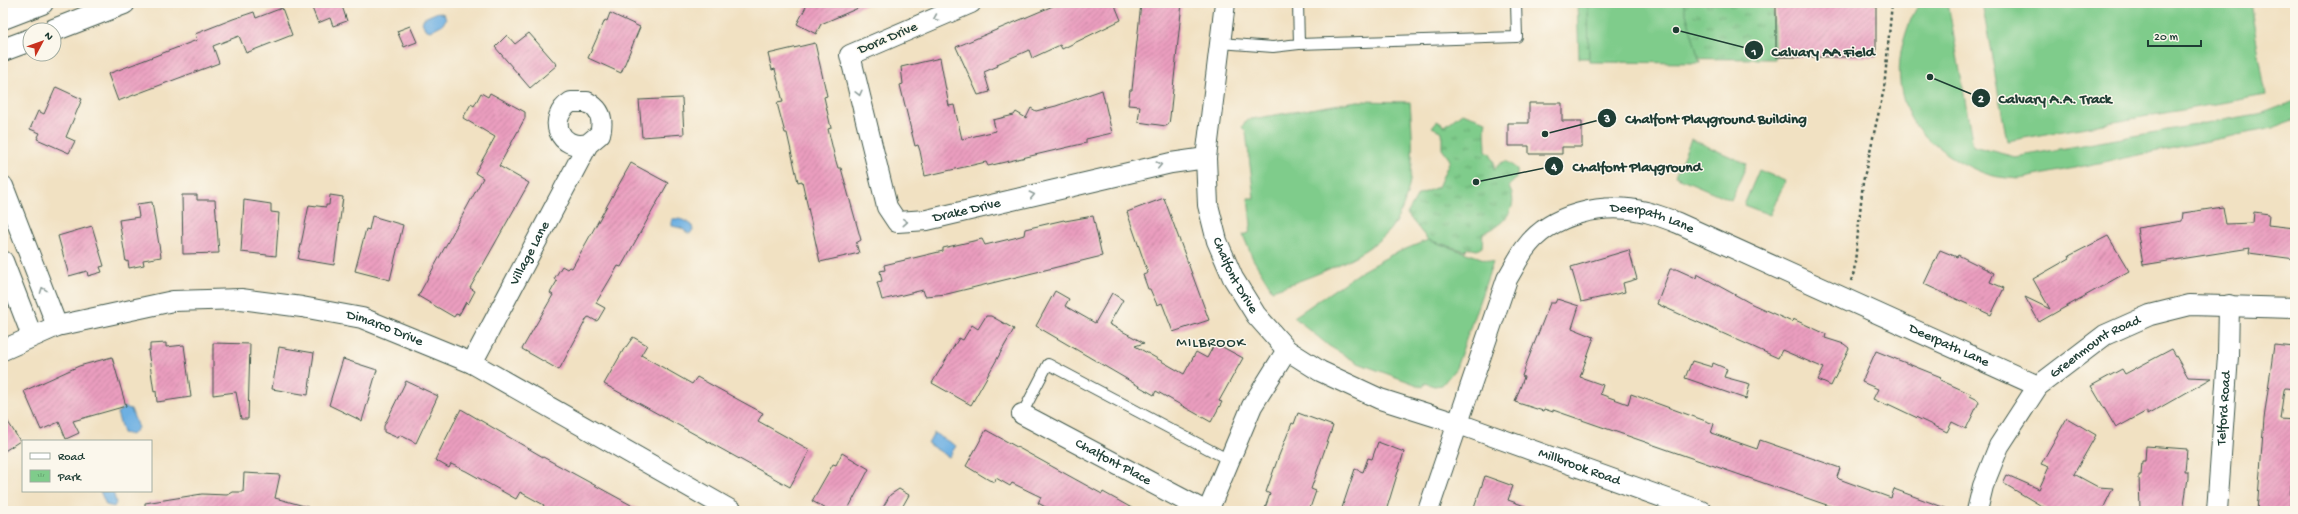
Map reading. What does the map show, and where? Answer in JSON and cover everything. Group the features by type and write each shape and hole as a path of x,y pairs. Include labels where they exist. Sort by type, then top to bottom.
{"main road":[{"path":"3,18 42,3"},
{"path":"62,27 124,3"},
{"path":"3,50 22,43"}],"street":[{"name":"Dora Drive","path":"850,55 971,3"},
{"name":"Chalfont Drive","path":"1225,3 1206,158 1208,205 1217,241 1233,278 1256,315 1287,350 1320,371 1380,399 1458,424"},
{"name":"Drake Drive","path":"850,55 887,208 897,222 927,220 1171,163 1206,158"},
{"name":"Village Lane","path":"472,362 588,144"},
{"path":"3,186 57,326"},
{"name":"Deerpath Lane","path":"1428,511 1507,278 1525,249 1546,228 1578,213 1612,209 1646,212 1678,223 2038,386"},
{"path":"3,261 32,336"},
{"name":"Dimarco Drive","path":"3,350 57,326 173,301 241,299 302,307 362,318 472,362 732,511"},
{"name":"Greenmount Road","path":"1977,511 1983,486 2000,446 2038,386 2105,334 2150,315 2190,305 2295,308"},
{"name":"Telford Road","path":"2217,511 2228,356 2229,305"},
{"path":"1208,511 1252,406 1287,350"},
{"name":"Chalfont Place","path":"1022,414 1205,511"},
{"name":"Millbrook Road","path":"1458,424 1700,511"}],"lane":[{"path":"1298,3 1299,44"},
{"path":"1220,44 1273,47 1299,44 1518,37 1516,3"},
{"path":"1022,414 1048,364 1229,460"}],"path":[{"path":"1845,299 1854,272 1863,182 1884,89 1892,3"}],"green space":[{"path":"1577,3 1773,3 1775,59 1579,58"},
{"path":"1588,3 1683,3 1700,63 1589,62"},
{"path":"1920,3 1948,3 1973,146 2015,157 2263,113 2295,101 2295,120 2272,128 2020,179 1990,175 1957,160 1945,152 1924,135 1910,117 1900,85 1899,68 1901,51 1908,26"},
{"path":"1982,3 2250,3 2266,95 2007,141"},
{"path":"1357,101 1410,102 1412,165 1407,196 1401,210 1394,224 1384,235 1356,256 1321,272 1272,290 1253,259 1243,235 1249,233 1251,225 1248,198 1254,198 1246,132 1242,127 1246,120"},
{"path":"1462,113 1486,121 1486,151 1490,153 1494,162 1494,169 1506,161 1517,169 1516,179 1508,186 1512,193 1512,208 1497,226 1483,233 1482,247 1477,250 1468,248 1465,251 1428,240 1407,214 1418,195 1438,187 1450,160 1442,149 1442,132 1432,127 1437,121 1445,126"},
{"path":"1691,139 1747,164 1731,200 1675,176"},
{"path":"1759,170 1785,181 1770,215 1744,205"},
{"path":"1428,240 1493,262 1456,368 1442,385 1434,386 1425,383 1423,387 1358,363 1329,346 1294,317 1360,272 1391,255"}],"water":[{"path":"438,12 444,14 446,19 443,24 430,31 425,29 422,22 424,18"},
{"path":"672,219 680,219 687,222 692,225 693,231 689,234 681,228 672,226"},
{"path":"124,407 131,409 138,428 132,435 123,433 117,413"},
{"path":"934,433 956,446 949,457 928,444"},
{"path":"100,492 113,492 116,503 114,507 106,505"}],"building":[{"path":"310,3 341,3 347,21 333,26 330,18 318,23"},
{"path":"808,3 870,3 821,24 816,34 797,24"},
{"path":"1060,3 1114,3 1121,20 1062,49 1060,45 1032,58 1029,50 997,64 998,66 984,72 990,92 978,95 956,47"},
{"path":"1141,3 1182,3 1170,117 1169,124 1166,126 1138,122 1140,106 1128,105 1130,90 1132,90"},
{"path":"1776,3 1876,3 1876,57 1776,57"},
{"path":"282,8 292,35 246,53 239,36 213,46 219,63 118,101 108,74 197,40 195,34 233,19 254,12 256,18"},
{"path":"610,13 640,27 621,73 588,58 605,20 607,21"},
{"path":"410,26 417,42 404,47 397,31"},
{"path":"529,33 557,65 530,88 495,47 507,35 515,44"},
{"path":"815,43 827,96 824,97 831,128 828,129 835,158 838,168 841,168 861,240 856,243 859,253 820,262 802,181 798,182 787,133 785,133 777,103 783,102 775,69 772,70 768,54"},
{"path":"940,58 949,106 954,105 962,139 996,131 993,120 1014,115 1016,112 1026,118 1031,108 1036,111 1056,106 1102,90 1112,133 1086,139 1086,143 988,166 986,162 925,176 920,151 918,145 915,146 900,85 903,84 901,67"},
{"path":"56,87 82,99 66,137 75,141 69,153 37,139 40,133 30,129 38,111 44,114"},
{"path":"481,93 488,97 490,93 525,112 525,118 499,166 529,183 470,288 475,291 468,304 466,302 459,315 456,314 454,317 418,296 483,178 475,173 495,137 463,118 471,104 474,106"},
{"path":"682,98 684,134 642,137 639,100"},
{"path":"1529,103 1562,103 1562,121 1582,121 1582,147 1562,147 1562,154 1529,154 1529,146 1508,146 1508,123 1529,123"},
{"path":"631,163 668,183 621,267 618,266 596,303 605,308 598,320 596,321 589,317 587,318 559,370 522,349 553,295 550,293 557,281 554,279 562,266 567,269 569,267 572,268"},
{"path":"182,195 197,195 197,200 215,200 219,253 183,254"},
{"path":"330,195 343,197 334,265 298,259 309,205 326,207 326,205 329,205"},
{"path":"1164,198 1209,320 1173,332 1162,303 1157,305 1150,289 1148,289 1143,275 1148,273 1127,212"},
{"path":"244,200 271,204 271,212 279,213 276,256 241,252"},
{"path":"152,202 161,257 143,260 144,265 129,268 128,261 126,262 119,220 139,217 137,204"},
{"path":"2223,207 2226,224 2253,223 2254,212 2269,214 2268,225 2295,228 2295,259 2249,253 2250,248 2143,265 2137,228 2182,221 2183,213"},
{"path":"372,216 403,225 390,280 355,271 366,229 369,230"},
{"path":"1093,216 1102,256 947,294 925,296 923,290 882,300 877,282 882,281 880,271 885,270 884,265 943,251 943,248 982,239 985,245 1024,235 1025,229 1064,220"},
{"path":"92,226 104,266 100,267 102,272 88,276 87,271 69,276 58,236"},
{"path":"2108,236 2129,271 2039,322 2025,297 2050,309 2033,279 2070,258 2069,256"},
{"path":"1629,250 1637,279 1623,283 1625,292 1581,302 1571,267"},
{"path":"1940,250 1957,257 1958,255 1994,273 1990,282 2004,288 1991,315 1924,284"},
{"path":"1670,269 1676,269 1696,278 1697,274 1752,304 1792,322 1793,319 1826,334 1825,338 1844,344 1849,348 1831,386 1818,380 1824,368 1782,350 1778,358 1657,304"},
{"path":"1055,291 1069,299 1065,306 1095,323 1112,293 1123,300 1109,324 1144,343 1135,346 1184,374 1196,352 1207,358 1215,343 1243,358 1219,401 1222,402 1211,422 1156,391 1154,395 1036,326"},
{"path":"1557,299 1579,306 1572,328 1594,337 1580,377 1603,385 1600,394 1628,404 1631,394 1714,424 1711,433 1757,449 1760,440 1840,468 1837,477 1839,479 1891,498 1894,489 1948,509 1948,511 1844,511 1553,410 1553,412 1544,409 1543,411 1515,402 1524,377 1522,376 1550,303 1555,303"},
{"path":"986,316 991,316 1014,329 971,405 932,383 959,338 963,340 972,325 978,329"},
{"path":"633,337 647,345 641,355 692,384 697,377 763,413 758,421 810,450 790,487 604,384 625,347"},
{"path":"166,343 166,347 184,345 191,397 157,402 156,391 154,392 148,350 150,350 150,344"},
{"path":"213,343 250,344 248,419 241,419 236,392 213,395"},
{"path":"2274,345 2295,347 2295,389 2285,388 2284,390 2280,419 2295,420 2295,485 2291,485 2290,511 2257,511 2264,419"},
{"path":"279,347 314,353 308,395 272,389"},
{"path":"2172,349 2188,377 2212,378 2147,415 2147,411 2116,428 2091,386 2122,369 2125,374"},
{"path":"1876,351 1941,377 1940,380 1971,394 1970,396 1978,400 1979,402 1966,429 1952,422 1947,432 1888,404 1888,406 1873,399 1878,389 1862,382"},
{"path":"112,357 126,406 73,421 79,433 66,439 59,422 41,430 24,391 79,366"},
{"path":"343,359 377,370 362,421 329,405"},
{"path":"1692,361 1712,367 1713,363 1727,369 1724,377 1750,384 1746,399 1685,378"},
{"path":"406,381 438,396 416,443 400,435 398,438 384,432 384,426"},
{"path":"461,409 543,457 642,511 541,511 544,505 520,492 516,499 451,464 449,468 435,460"},
{"path":"1298,413 1333,426 1311,489 1316,491 1309,511 1264,511 1270,494 1266,492 1292,423 1294,424"},
{"path":"3,414 20,441 3,452"},
{"path":"2067,418 2096,435 2074,474 2098,487 2113,488 2102,511 2050,511 2003,483 2007,475 2039,489 2049,467 2041,464"},
{"path":"986,430 1102,494 1103,492 1137,511 1053,511 1038,503 1041,497 1012,483 1010,486 996,478 995,482 989,480 966,466"},
{"path":"1378,442 1404,452 1386,511 1341,511 1355,469 1363,472 1368,458 1372,459"},
{"path":"2146,446 2187,449 2185,472 2188,472 2188,478 2183,511 2140,511 2139,475 2141,475 2142,461 2145,461"},
{"path":"842,453 869,469 847,511 830,511 812,501 833,464 836,465"},
{"path":"244,473 280,475 275,498 308,507 308,511 145,511 145,503 202,494 227,495 232,492 243,492"},
{"path":"1485,476 1513,486 1508,500 1533,509 1533,511 1473,511"},
{"path":"899,489 909,495 900,511 881,511 890,495"}],"place":[{"name":"Calvary AA Field","path":"1676,30"},
{"name":"Calvary A.A. Track","path":"1930,77"},
{"name":"Chalfont Playground Building","path":"1545,134"},
{"name":"Chalfont Playground","path":"1476,182"}],"district":[{"name":"MILBROOK","path":"1211,343"}]}
